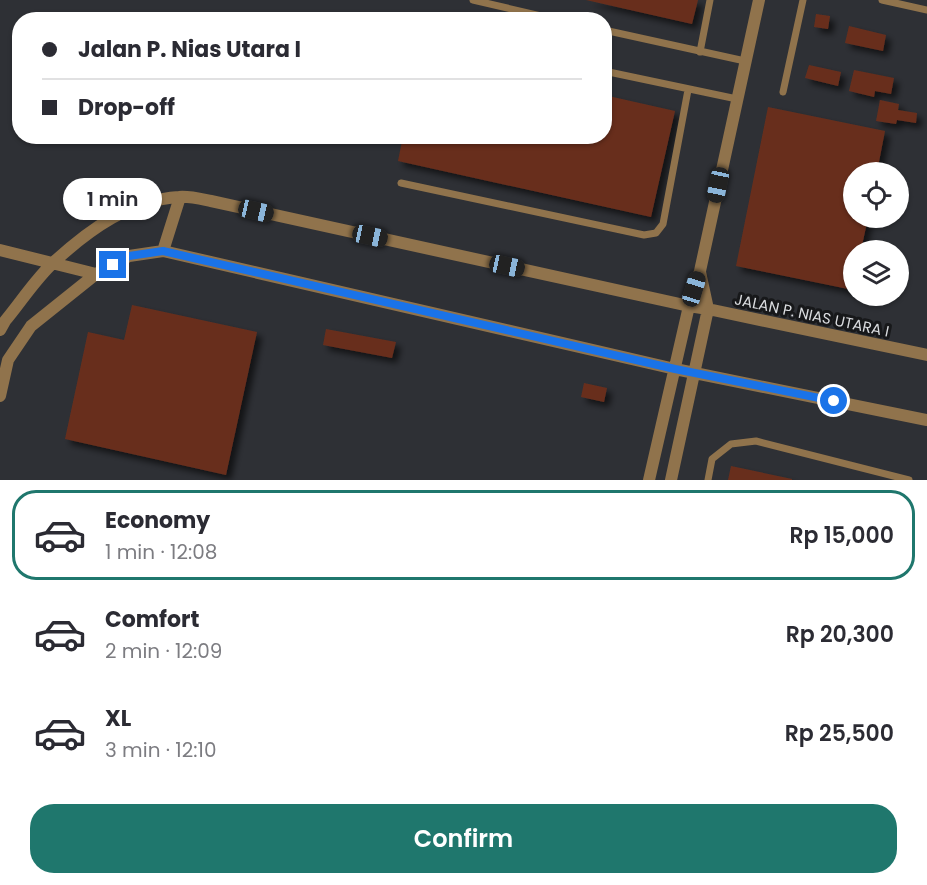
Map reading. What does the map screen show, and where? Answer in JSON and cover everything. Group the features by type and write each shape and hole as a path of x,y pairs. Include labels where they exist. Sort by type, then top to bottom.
{"street":[{"path":"649,480 689,306 700,271 759,0"},
{"path":"163,251 180,197"},
{"name":"JALAN P. NIAS UTARA I","path":"0,330 54,262 98,228 121,212 142,203 180,197 211,201 689,306 927,355"},
{"path":"0,250 96,274"},
{"path":"0,396 8,360 31,326 96,274 129,256 163,251 675,369 927,420"},
{"path":"671,480 708,309 700,271"}],"lane":[{"path":"473,0 524,12"},
{"path":"700,52 710,0"},
{"path":"783,92 803,0"},
{"path":"882,0 927,10"},
{"path":"612,32 745,62"},
{"path":"612,73 737,99"},
{"path":"400,183 644,235 656,234 663,224 688,90"},
{"path":"708,480 712,459 731,444 756,441 909,480"}],"building":[{"path":"586,0 698,0 692,24"},
{"path":"816,14 830,16 828,29 814,27"},
{"path":"849,26 886,35 883,51 845,43"},
{"path":"809,65 841,72 838,86 805,78"},
{"path":"854,70 894,78 891,94 875,91 874,97 849,91"},
{"path":"612,97 675,111 651,217 398,161 401,144 612,144"},
{"path":"880,100 899,104 898,110 917,113 916,123 897,120 896,124 876,121"},
{"path":"768,107 885,131 879,162 843,162 843,228 866,228 863,240 843,240 843,288 736,266"},
{"path":"132,305 257,332 226,475 65,439 88,332 124,340"},
{"path":"326,329 396,342 392,358 323,345"},
{"path":"584,383 607,388 604,402 581,397"},
{"path":"731,466 792,479 792,480 728,480"}],"route":[{"path":"113,265 129,256 163,251 675,369 834,401"}]}
